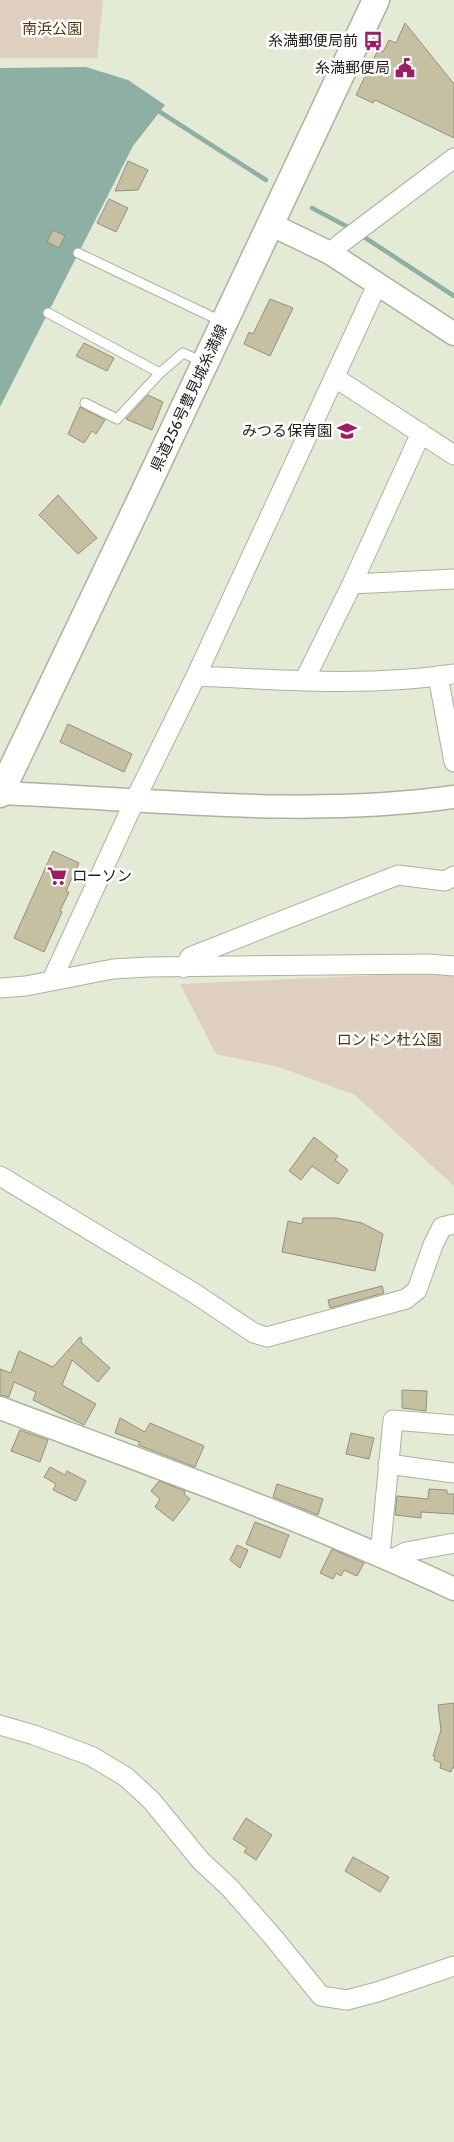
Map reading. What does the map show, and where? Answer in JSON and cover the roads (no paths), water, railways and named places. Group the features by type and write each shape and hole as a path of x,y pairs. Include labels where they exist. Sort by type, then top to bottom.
{"main road":[{"name":"県道256号豊見城糸満線","path":"0,793 376,0"}],"street":[{"path":"330,253 454,158"},
{"path":"270,224 330,253 454,334"},
{"path":"52,980 135,800 196,676 377,285"},
{"path":"334,377 454,455"},
{"path":"304,681 352,584 420,433"},
{"path":"352,584 454,579"},
{"path":"196,676 304,681 446,675 454,762"},
{"path":"0,793 258,806 338,807 391,805 454,797"},
{"path":"184,968 190,957 398,875 445,881 454,876"},
{"path":"0,988 26,986 113,969 429,964 454,966"},
{"path":"0,1176 194,1293 254,1333 267,1337 406,1299 417,1290 433,1245 442,1227 454,1224"},
{"path":"0,1408 170,1472 386,1558 454,1589"},
{"path":"386,1558 388,1464 393,1420 454,1425"},
{"path":"388,1464 454,1473"},
{"path":"386,1558 406,1552 454,1543"},
{"path":"0,1725 91,1756 126,1777 151,1800 202,1861 273,1937 321,1996 347,2000 454,1966"}],"lane":[{"path":"78,253 224,323"},
{"path":"48,313 160,373"},
{"path":"85,403 117,419 160,373 183,353 205,363"}],"water":[{"path":"86,67 128,80 165,105 133,146 0,407 0,68"}],"waterway":[{"path":"160,112 266,180"},
{"path":"312,208 346,226"},
{"path":"361,235 454,296"}],"place":[{"name":"糸満郵便局前","path":"373,41"},
{"name":"糸満郵便局","path":"405,68"},
{"name":"みつる保育園","path":"347,431"},
{"name":"ローソン","path":"57,876"}],"park label":[{"name":"南浜公園","path":"52,29"},
{"name":"ロンドン杜公園","path":"389,1040"}]}
